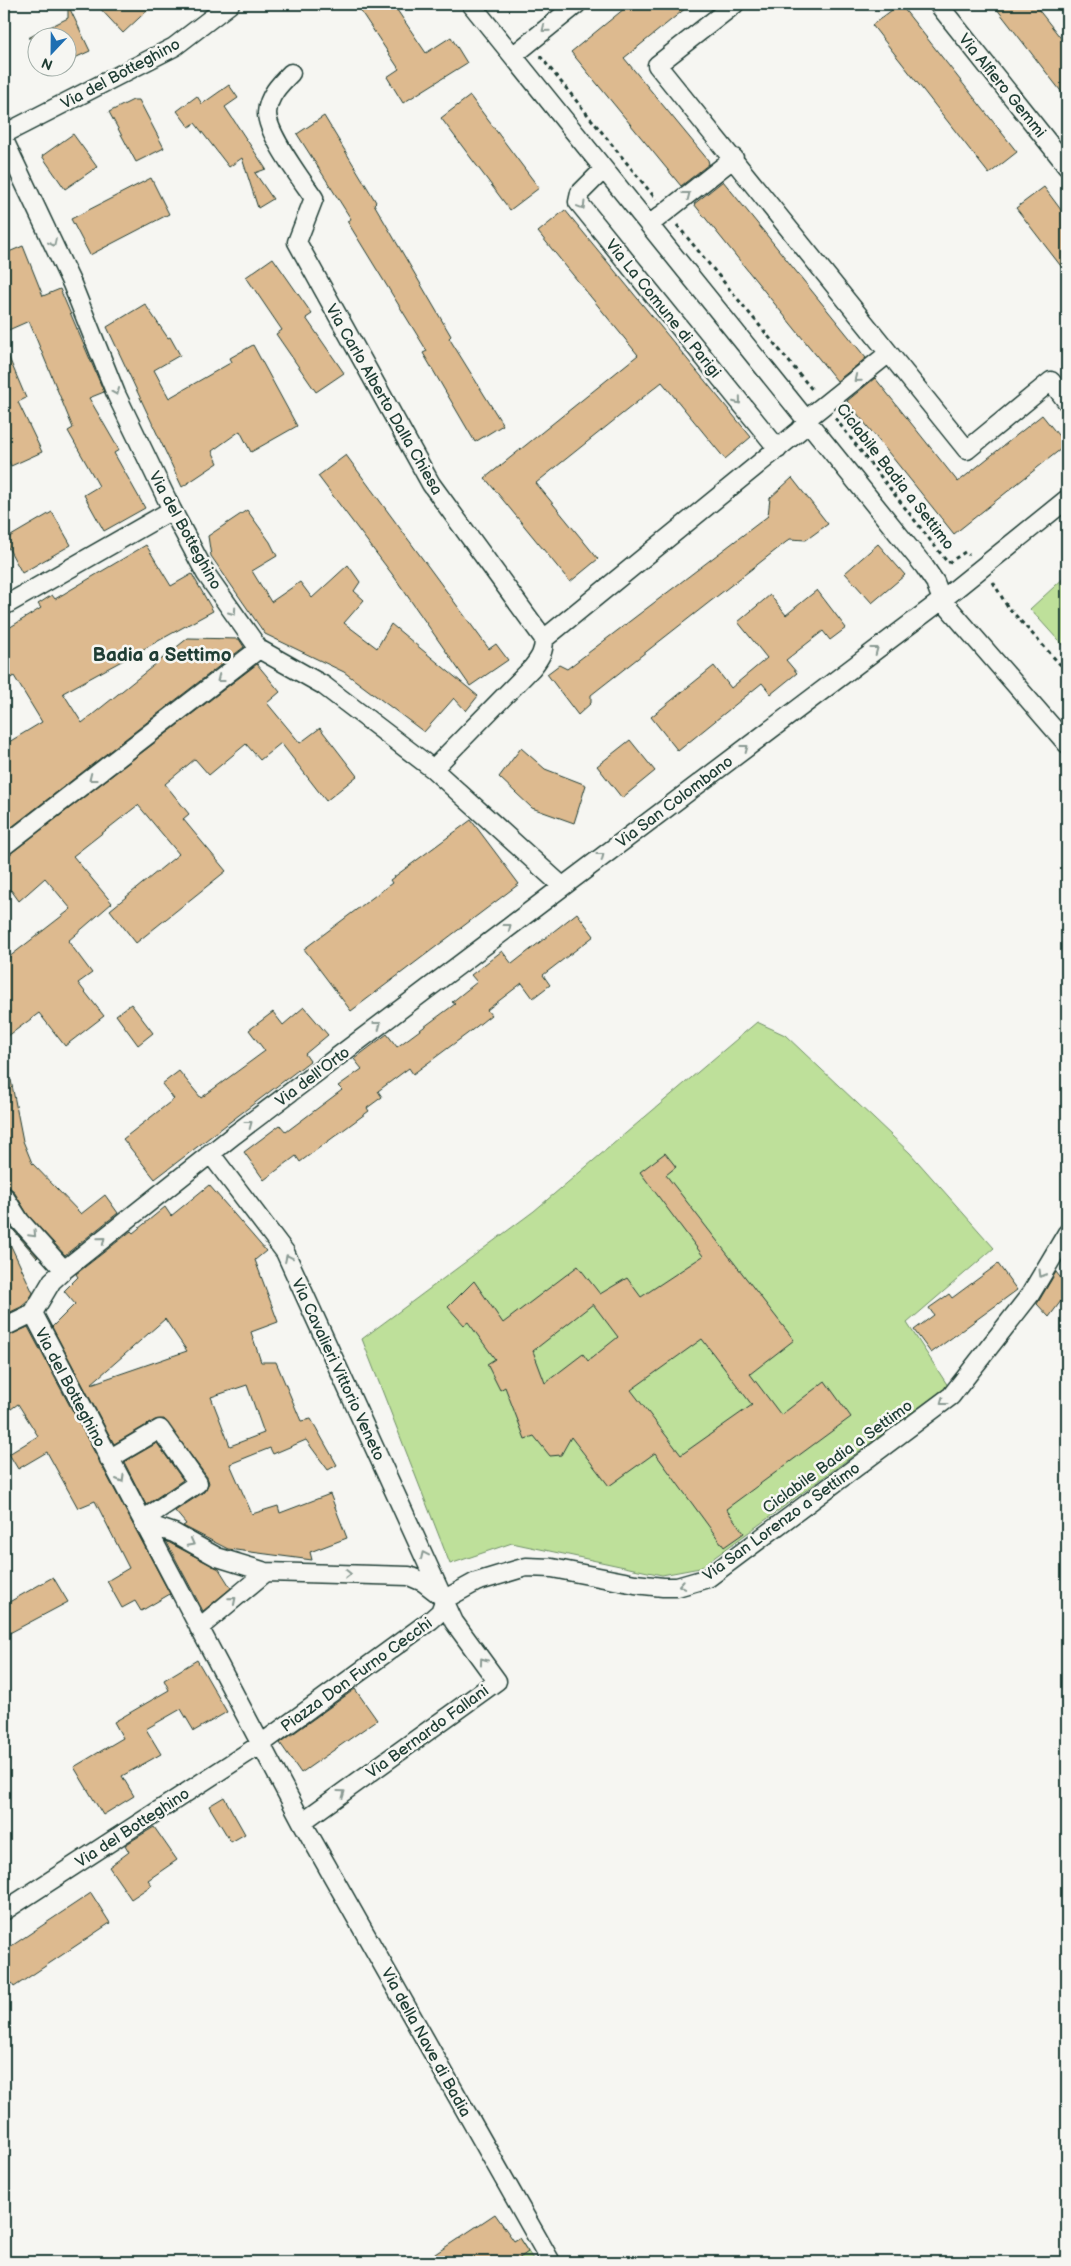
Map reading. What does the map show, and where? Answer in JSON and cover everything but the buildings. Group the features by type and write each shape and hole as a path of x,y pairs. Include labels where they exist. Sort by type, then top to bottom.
{"street":[{"name":"Via del Botteghino","path":"4,134 174,47 230,4"},
{"path":"472,4 931,576 942,600 1067,744"},
{"path":"514,55 576,4"},
{"path":"735,4 657,65 734,158 967,450 1051,382 1067,402"},
{"name":"Via Alfiero Gemmi","path":"938,4 1067,166"},
{"name":"Via Carlo Alberto Dalla Chiesa","path":"291,73 271,98 267,114 279,144 314,198 297,242 431,484 544,639"},
{"name":"Via del Botteghino","path":"4,140 72,284 116,394 172,510 206,574 259,649"},
{"path":"649,225 734,158"},
{"name":"Via La Comune di Parigi","path":"604,169 580,193 578,202 778,449"},
{"path":"433,769 532,668 541,657 544,639 800,431 824,405 889,353"},
{"path":"942,600 1067,499"},
{"path":"4,606 172,510"},
{"name":"Via San Colombano","path":"562,886 942,600"},
{"path":"4,846 259,649 323,686 433,769 562,886"},
{"name":"Via dell'Orto","path":"64,1270 210,1153 562,886"},
{"name":"Via Cavalieri Vittorio Veneto","path":"210,1153 285,1252 445,1599"},
{"path":"4,1196 20,1221 64,1270"},
{"name":"Via San Lorenzo a Settimo","path":"445,1599 476,1582 526,1567 552,1568 656,1587 678,1587 708,1578 951,1396 1030,1295 1067,1233"},
{"name":"Via del Botteghino","path":"64,1270 52,1282 33,1312 302,1822"},
{"path":"4,1327 33,1312"},
{"name":"Via del Botteghino","path":"109,1459 160,1429 198,1482 145,1522"},
{"path":"145,1522 174,1533 217,1557 266,1572 409,1576 423,1582 445,1599"},
{"path":"199,1628 266,1572"},
{"name":"Piazza Don Furno Cecchi","path":"261,1744 431,1620 440,1612 445,1599"},
{"name":"Via Bernardo Fallani","path":"302,1822 497,1681 454,1622 445,1599"},
{"name":"Via del Botteghino","path":"4,1911 261,1744"},
{"name":"Via della Nave di Badia","path":"302,1822 551,2262"}],"path":[{"name":"Ciclabile Badia a Settimo","path":"824,405 948,563 965,552 982,568 997,587 1007,606 1067,672"}],"green space":[{"path":"1067,575 1067,650 1030,609"},
{"path":"757,1022 785,1035 910,1153 994,1248 907,1323 948,1386 700,1568 662,1575 512,1543 450,1564 362,1339 534,1211"},
{"path":"519,2238 535,2262 483,2262"}],"district":[{"name":"Badia a Settimo","path":"162,654"}]}
